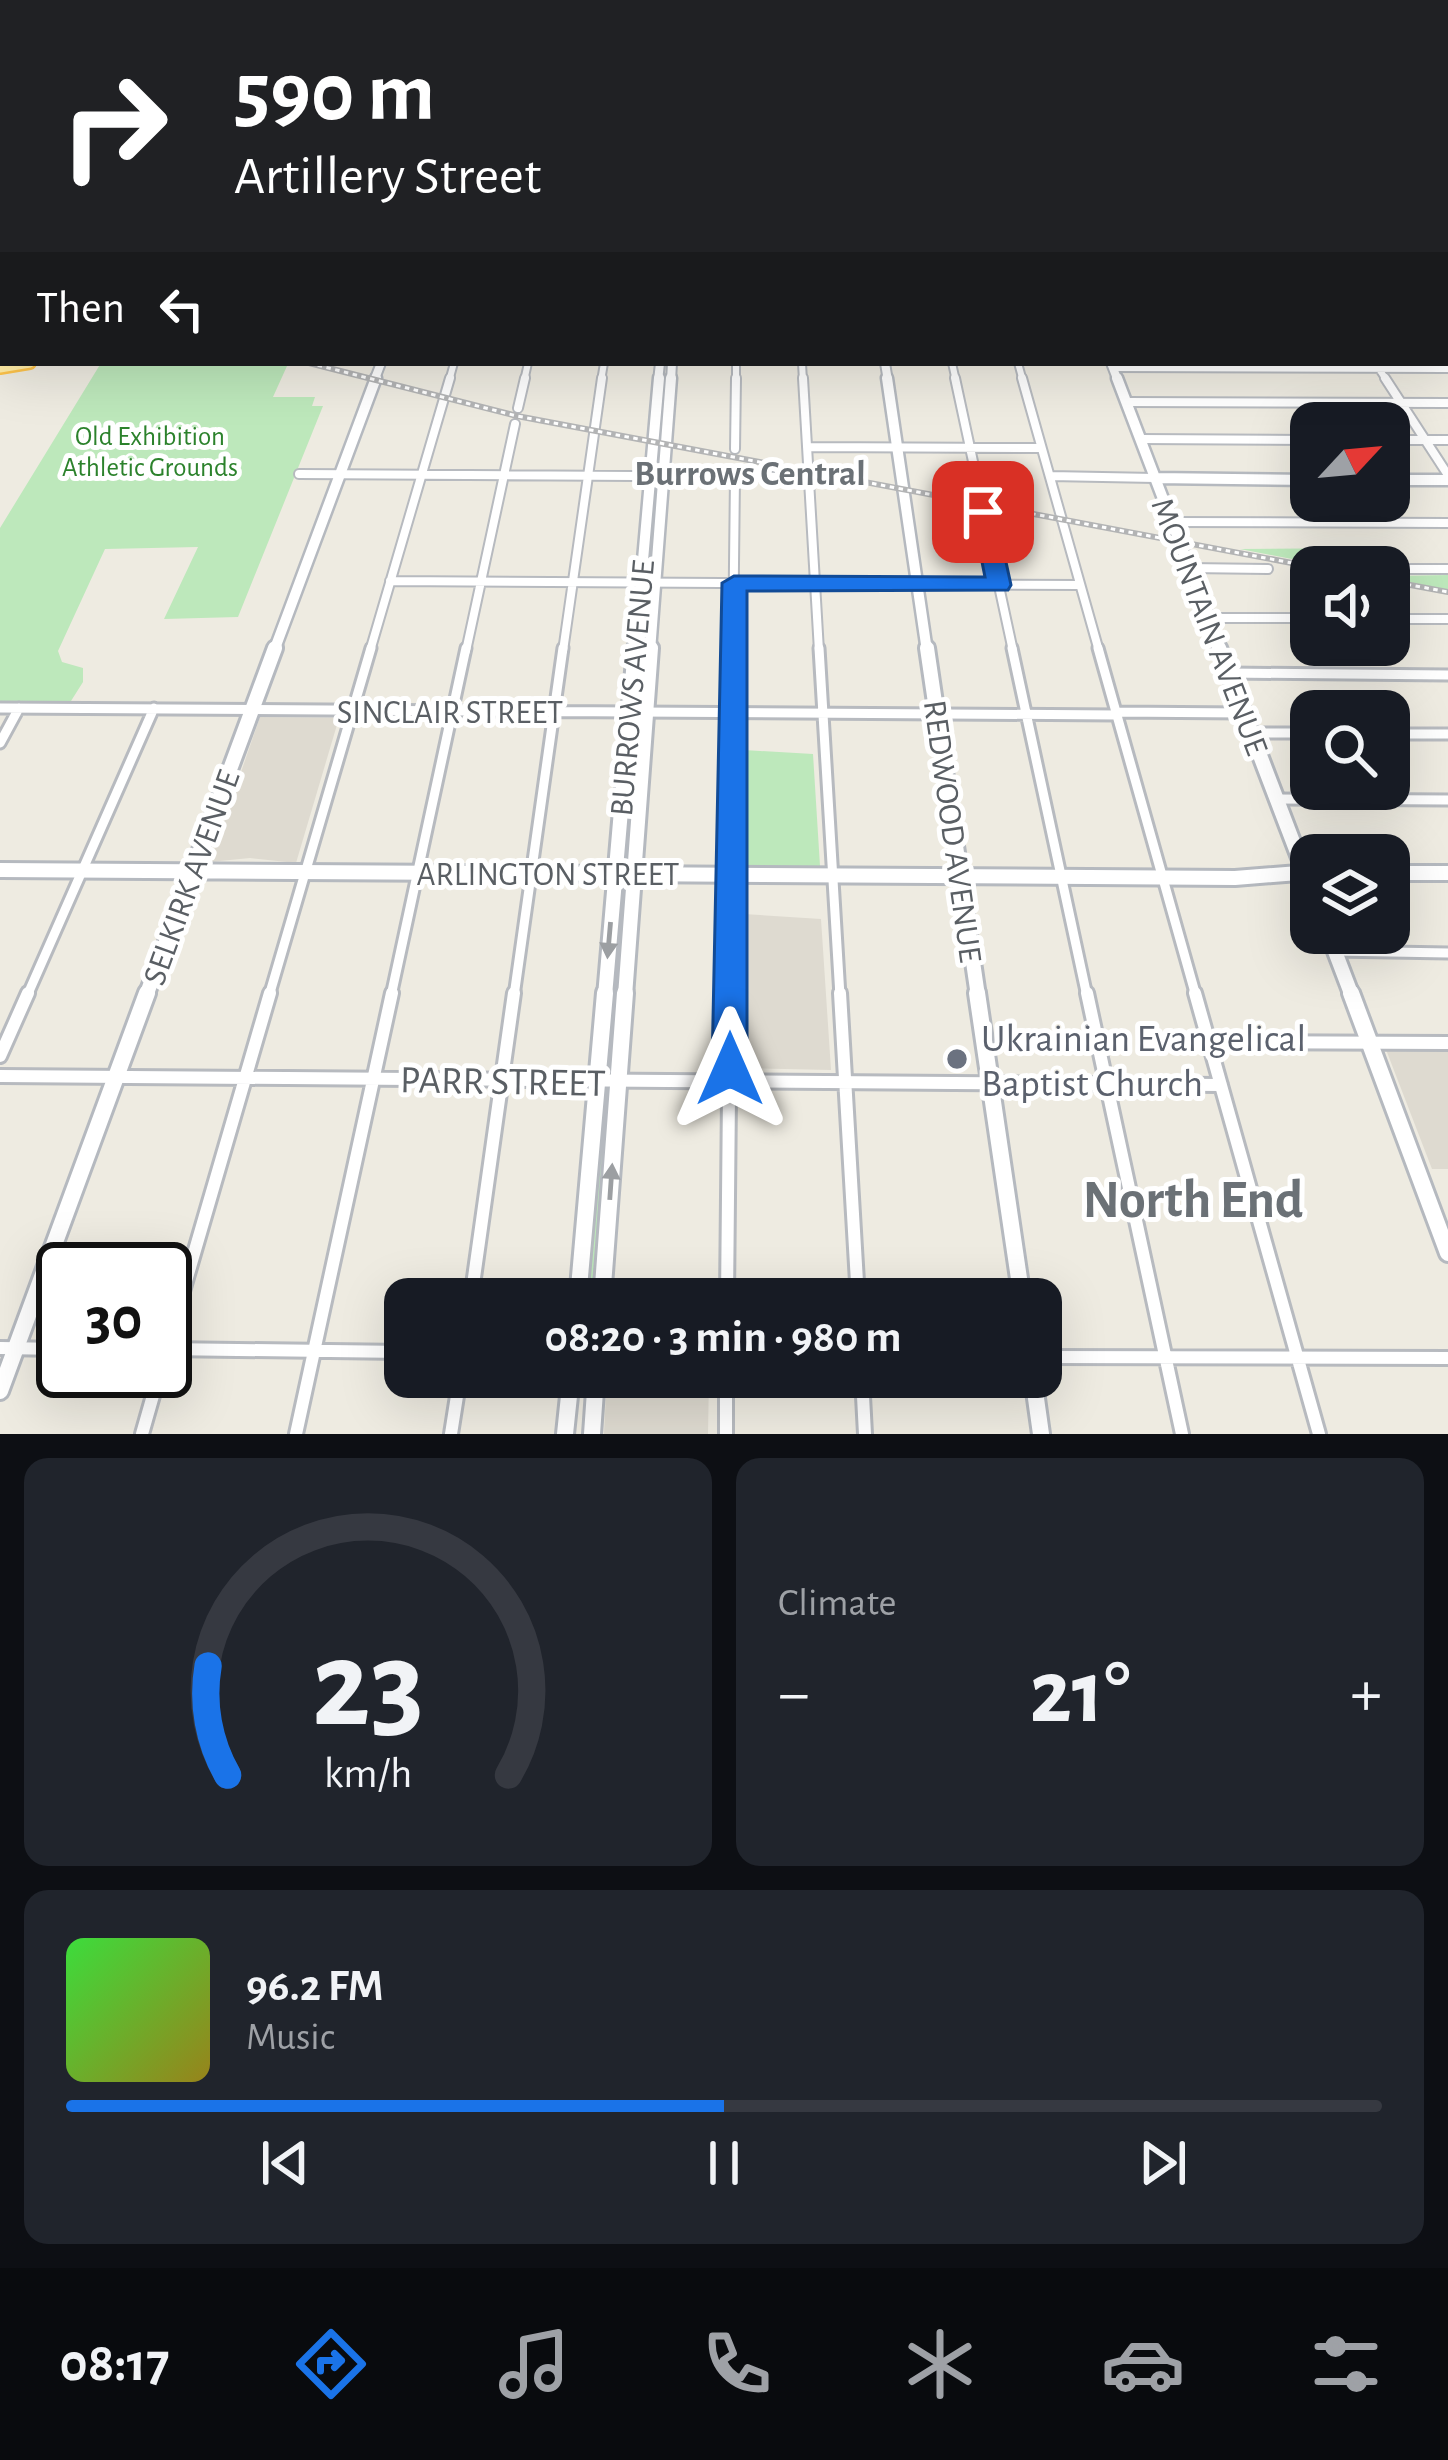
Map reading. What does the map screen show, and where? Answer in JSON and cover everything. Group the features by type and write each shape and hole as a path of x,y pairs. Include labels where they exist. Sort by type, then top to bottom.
{"street":[{"name":"SELKIRK AVENUE","path":"0,1391 8,1349 117,1076 380,366"},
{"path":"192,1258 453,366"},
{"path":"518,408 527,366"},
{"path":"474,1278 604,366"},
{"name":"BURROWS AVENUE","path":"657,476 660,366"},
{"name":"BURROWS AVENUE","path":"604,1278 646,712 648,582 672,366"},
{"path":"735,448 736,366"},
{"path":"802,366 857,1278"},
{"name":"REDWOOD AVENUE","path":"885,366 1019,1278"},
{"path":"953,366 980,494"},
{"path":"1019,366 1319,1434"},
{"name":"MOUNTAIN AVENUE","path":"1112,366 1291,834"},
{"path":"1377,366 1448,369"},
{"path":"1377,366 1401,402"},
{"path":"1126,402 1290,403"},
{"path":"1410,403 1448,403"},
{"path":"1410,416 1448,478 1410,479"},
{"path":"296,1434 515,424"},
{"path":"1140,439 1290,440"},
{"path":"1410,440 1448,440"},
{"path":"807,447 1042,448"},
{"path":"299,474 809,477"},
{"path":"1049,476 1290,480"},
{"path":"727,1278 736,477"},
{"path":"983,512 1182,1434"},
{"path":"1171,522 1448,523"},
{"path":"1189,568 1268,569"},
{"path":"1410,568 1448,569"},
{"path":"390,581 1080,585"},
{"name":"BURROWS AVENUE","path":"580,1278 627,712 648,582"},
{"path":"1208,618 1290,619"},
{"path":"1410,619 1448,619"},
{"path":"1229,673 1448,674"},
{"name":"SINCLAIR STREET","path":"0,708 1244,713"},
{"path":"0,743 19,708"},
{"path":"0,1056 154,709"},
{"path":"1251,733 1290,733"},
{"path":"1410,734 1448,734"},
{"path":"1276,799 1448,800"},
{"name":"ARLINGTON STREET","path":"0,870 1163,878 1290,873"},
{"path":"1410,873 1448,873"},
{"path":"1410,952 1448,952"},
{"path":"1335,954 1448,1253"},
{"path":"1209,1042 1448,1043"},
{"name":"PARR STREET","path":"0,1076 1221,1085"},
{"path":"192,1350 384,1352"},
{"path":"1062,1357 1448,1358"},
{"path":"142,1434 152,1398"},
{"path":"452,1434 457,1398"},
{"path":"566,1434 569,1398"},
{"path":"592,1434 595,1398"},
{"path":"726,1398 726,1434"},
{"path":"863,1398 866,1434"},
{"path":"1036,1398 1042,1434"}],"shaded area":[{"path":"260,717 339,718 296,863 250,858 210,862"},
{"path":"744,914 821,919 831,1070 742,1068"},
{"path":"1385,1047 1448,1048 1448,1169 1432,1169"},
{"path":"606,1398 709,1398 708,1434 604,1434"}],"green space":[{"name":"Old Exhibition Athletic Grounds","path":"99,366 287,366 273,397 315,397 312,406 323,406 238,617 164,619 198,547 105,549 58,651 62,662 83,668 83,682 71,701 0,702 0,528"},
{"path":"1240,549 1290,549 1290,559"},
{"path":"1448,575 1448,590 1410,582 1410,576"},
{"path":"744,750 813,754 820,866 746,866"},
{"path":"611,1087 597,1278 586,1278 602,1088"}],"railway":[{"path":"321,366 517,416 1290,563"},
{"path":"1410,585 1448,592"}],"place":[{"name":"Ukrainian Evangelical Baptist Church","path":"957,1059"}],"district":[{"name":"Burrows Central","path":"750,472"},
{"name":"North End","path":"1193,1198"}],"route":[{"path":"730,1069 734,583 999,585 983,512"}]}
